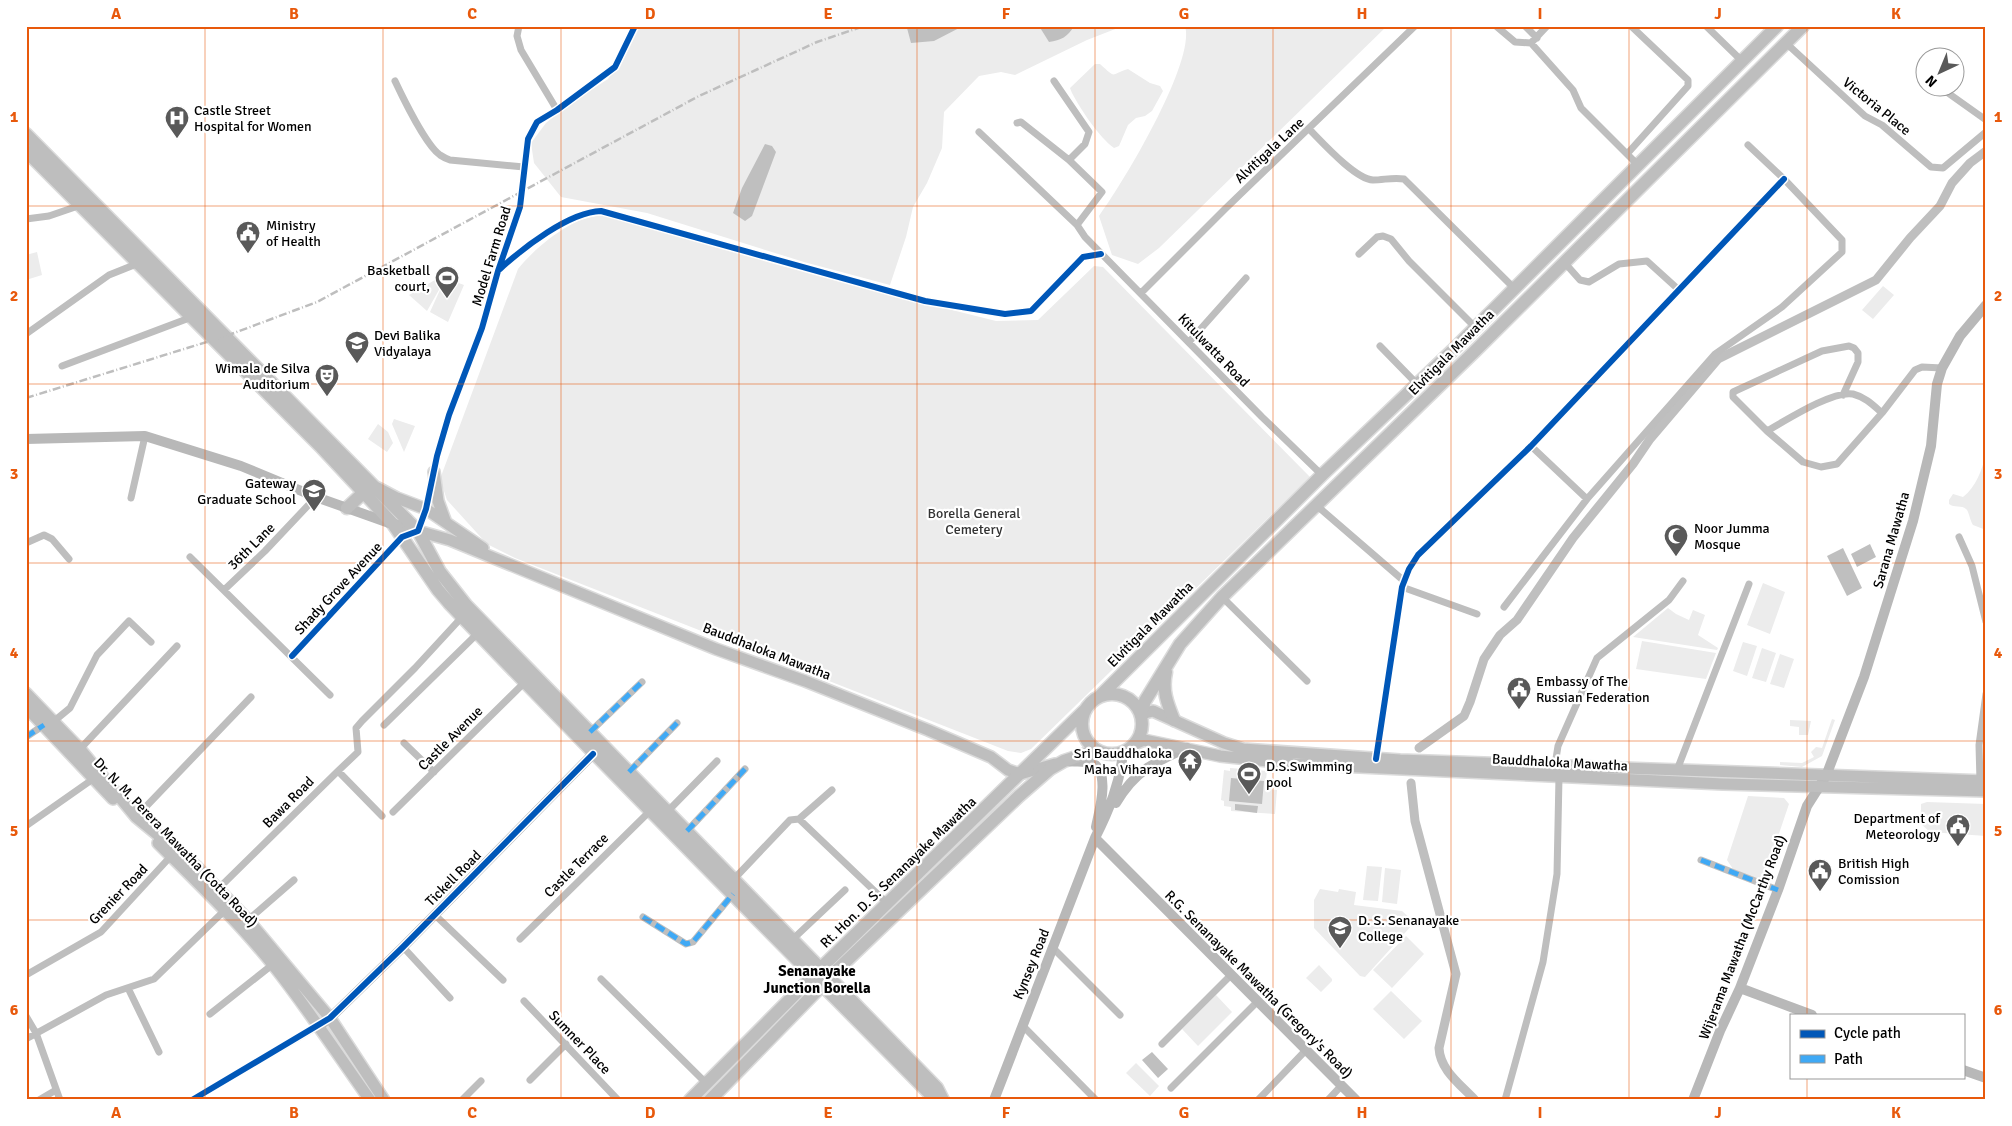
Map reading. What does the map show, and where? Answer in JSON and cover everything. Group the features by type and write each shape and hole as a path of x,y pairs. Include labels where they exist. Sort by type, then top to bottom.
{"highway":[{"name":"Elvitigala Mawatha","path":"1100,696 1322,475 1476,328 1777,26"},
{"name":"Elvitigala Mawatha","path":"1141,714 1145,701 1167,669 1180,644 1222,597 1474,352 1786,43 1799,27"},
{"path":"26,134 368,488 438,590 478,633 593,754 733,894 817,972 930,1094 939,1100"},
{"path":"26,151 82,205 320,446 418,531 440,572 452,589 528,670 793,939 817,972"},
{"path":"1568,235 1579,246"},
{"path":"347,508 368,488"},
{"path":"1167,669 1164,683 1166,701 1174,720"},
{"path":"1110,694 1124,696 1136,705 1141,714 1142,730 1135,744 1122,752 1105,753 1097,750 1085,736 1083,718 1086,709 1092,701 1100,696 1110,694"},
{"name":"Rt. Hon. D. S. Senanayake Mawatha","path":"690,1100 817,972 1086,709"},
{"name":"Rt. Hon. D. S. Senanayake Mawatha","path":"710,1100 826,982 1019,796 1050,769 1064,761 1097,750"},
{"path":"826,982 937,1088 944,1100"}],"main road":[{"path":"434,472 438,501 445,520"},
{"name":"Bauddhaloka Mawatha","path":"368,488 426,509 445,520 501,560"},
{"name":"Bauddhaloka Mawatha","path":"392,524 450,540 716,649 806,681 991,757 1008,770 1020,774"},
{"name":"Dr. N. M. Perera Mawatha (Cotta Road)","path":"26,693 93,779 171,856 248,920 330,1018 384,1100"},
{"name":"Dr. N. M. Perera Mawatha (Cotta Road)","path":"26,707 80,749 136,817 197,867 215,892 224,911 272,965 318,1026 365,1098"},
{"name":"Bauddhaloka Mawatha","path":"1141,714 1153,711 1224,743 1243,749 1724,784 1820,786 1984,784"},
{"name":"Bauddhaloka Mawatha","path":"1135,744 1144,740 1220,756 1295,764 1557,771 1677,770 1984,784"},
{"path":"1020,774 1064,761"}],"street":[{"path":"520,26 517,36 521,50 557,110"},
{"name":"Model Farm Road","path":"418,531 426,509 448,415 482,328 498,271 520,207 528,139 537,122 557,110 616,67 635,26"},
{"name":"Alvitigala Lane","path":"1141,294 1226,208 1416,26"},
{"path":"1496,26 1515,42 1534,40 1547,26"},
{"path":"1526,26 1534,40 1573,90 1581,108 1638,165"},
{"path":"1627,154 1688,86 1688,80 1631,26"},
{"path":"1706,26 1742,61"},
{"name":"Victoria Place","path":"1786,43 1865,116 1882,125 1931,167 1943,168 1986,132"},
{"path":"395,81 432,148 440,156 450,160 524,170"},
{"path":"1054,81 1089,132 1085,144 1069,160"},
{"path":"1955,98 1986,120"},
{"path":"1017,123 1021,122 1069,160 1102,192 1077,225"},
{"path":"1309,129 1334,154 1363,177 1373,180 1394,177 1404,179 1514,288"},
{"name":"Kitulwatta Road","path":"979,132 1077,225 1085,238 1322,475"},
{"path":"1504,608 1587,498 1715,354 1782,307 1842,252 1842,240 1784,179 1748,145"},
{"path":"1376,758 1403,584 1409,569 1418,555 1531,446 1784,179"},
{"path":"26,219 49,216 82,205"},
{"path":"498,271 535,241 577,216 588,212 601,211 925,301 1005,314 1031,311 1083,257 1101,254"},
{"path":"1359,254 1377,237 1391,238 1409,261 1476,328"},
{"path":"1564,261 1580,280 1588,282 1619,264 1647,261 1680,290"},
{"path":"26,334 109,275 139,263"},
{"path":"1190,342 1246,278"},
{"name":"Sarana Mawatha","path":"1820,786 1826,776 1864,678 1913,521 1930,446 1937,384 1942,368 1960,336 1986,305"},
{"path":"62,366 193,317"},
{"path":"1380,346 1418,385"},
{"path":"1844,395 1858,362 1858,353 1854,348 1848,346 1822,351 1738,388 1733,392 1733,397 1803,462 1821,467 1837,464 1882,413 1915,370 1922,367 1942,368"},
{"path":"1768,431 1822,401 1844,395 1852,394 1869,402 1882,413"},
{"path":"131,498 145,436"},
{"name":"Bauddhaloka Mawatha","path":"26,439 145,436 240,466 316,497 392,524"},
{"path":"1531,446 1587,498"},
{"name":"36th Lane","path":"224,590 265,551 316,497"},
{"path":"1316,505 1403,584 1477,614"},
{"path":"402,537 418,531"},
{"path":"26,543 44,536 52,539 69,559"},
{"name":"Shady Grove Avenue","path":"292,656 402,537"},
{"path":"1959,537 1972,566 1986,622"},
{"name":"36th Lane","path":"190,557 330,695"},
{"path":"1505,1100 1543,962 1556,874 1558,746 1597,658 1669,600 1683,581"},
{"path":"1677,770 1749,584"},
{"path":"1222,597 1307,681"},
{"name":"Bawa Road","path":"215,892 358,752 356,728 415,668 462,616"},
{"path":"26,737 49,724 70,708 97,655 129,621 151,642"},
{"path":"384,725 478,633"},
{"path":"80,749 177,646"},
{"name":"Castle Avenue","path":"393,812 525,682"},
{"path":"590,732 642,682"},
{"path":"1984,784 1979,745 1986,694"},
{"path":"136,817 251,697"},
{"path":"628,772 677,723"},
{"path":"404,742 434,772"},
{"path":"1095,838 1120,796 1140,772 1158,761 1187,748"},
{"name":"Kynsey Road","path":"1095,838 1104,780 1097,750"},
{"name":"Kynsey Road","path":"994,1100 1095,838 1110,808 1119,782 1122,752"},
{"name":"Tickell Road","path":"318,1026 330,1018 403,947 593,754"},
{"path":"668,812 717,761"},
{"path":"1064,761 1091,763 1104,780"},
{"path":"687,831 745,769"},
{"path":"338,771 382,816"},
{"path":"26,826 93,779"},
{"name":"Wijerama Mawatha (McCarthy Road)","path":"1693,1100 1720,1031 1740,988 1778,890 1807,806 1820,786"},
{"path":"734,879 796,819 832,790"},
{"name":"Castle Terrace","path":"520,939 651,810"},
{"path":"796,819 887,903"},
{"name":"R.G. Senanayake Mawatha (Gregory's Road)","path":"1095,838 1356,1100"},
{"name":"Grenier Road","path":"26,975 101,932 171,856"},
{"path":"1701,860 1778,890"},
{"path":"248,920 294,880"},
{"path":"793,939 845,890"},
{"path":"643,917 686,944 693,942 733,894"},
{"path":"26,1039 106,995 154,979 224,911"},
{"path":"434,914 503,980"},
{"path":"403,947 450,998"},
{"path":"1052,947 1120,1015"},
{"path":"210,1014 272,965"},
{"path":"1162,1044 1231,975"},
{"path":"601,978 706,1083"},
{"path":"128,988 159,1052"},
{"path":"1740,988 1809,1014"},
{"name":"Sumner Place","path":"524,1000 618,1100"},
{"path":"1171,1088 1258,1001"},
{"path":"26,1016 36,1033 60,1100"},
{"path":"1022,1025 1096,1100"},
{"path":"192,1100 318,1026"},
{"path":"530,1080 566,1044"},
{"path":"1258,1100 1307,1049"},
{"path":"1964,1070 1986,1078"},
{"path":"462,1100 481,1081"},
{"path":"1328,1100 1342,1085"},
{"path":"39,1100 56,1090"}],"green space":[{"path":"635,26 1123,26 1087,40 1015,75 1001,72 979,76 944,112 942,148 927,183 913,207 906,237 890,285 804,262 647,213 561,197 534,163 531,143 546,123 565,107 608,79"},
{"path":"1185,26 1387,26 1159,248 1138,264 1112,255 1099,216 1139,152 1169,94 1185,43"},
{"path":"1095,64 1100,64 1111,74 1128,69 1150,83 1160,86 1163,91 1152,111 1145,116 1136,118 1128,125 1119,146 1114,148 1091,123 1070,88"},
{"name":"Borella General Cemetery","path":"619,215 936,306 996,321 1038,320 1094,266 1103,267 1310,477 1031,749 1021,753 1008,751 515,558 487,544 447,500 440,479 518,269 540,246 569,226 592,217"},
{"path":"37,252 42,275 26,280 26,255"},
{"path":"447,273 445,278 464,285 448,322 430,312 444,281 427,311 409,295"},
{"path":"1883,286 1894,295 1873,319 1862,310"},
{"path":"394,419 415,426 404,452 392,424"},
{"path":"378,424 388,432 393,443 387,452 368,439"},
{"path":"1986,454 1986,530 1973,525 1966,509 1949,504 1949,500 1953,494 1963,497 1968,493 1975,483"},
{"path":"1763,583 1785,592 1770,634 1747,625"},
{"path":"1668,608 1689,620 1693,610 1705,615 1698,635 1718,648 1717,650 1633,637"},
{"path":"1642,641 1716,653 1706,679 1636,669"},
{"path":"1743,642 1757,646 1747,676 1733,671"},
{"path":"1762,648 1776,653 1766,682 1752,678"},
{"path":"1780,654 1794,659 1784,688 1770,684"},
{"path":"1832,719 1835,720 1822,756 1802,767 1780,765 1780,762 1802,763 1814,757 1811,752 1816,747 1822,748"},
{"path":"1790,720 1811,721 1808,735 1799,735 1799,727 1790,726"},
{"name":"D.S.Swimming pool","path":"1230,768 1267,771 1265,789 1277,790 1275,814 1231,811 1231,807 1224,806 1224,801 1221,800 1224,770 1230,771"},
{"path":"1748,796 1784,798 1789,804 1763,881 1733,869 1727,860"},
{"path":"1927,802 1986,804 1986,836 1930,832 1921,824 1921,804"},
{"path":"1367,866 1382,867 1378,901 1363,900"},
{"path":"1385,868 1401,870 1397,904 1382,902"},
{"path":"1320,889 1338,892 1339,889 1356,892 1354,905 1402,911 1412,920 1413,924 1365,977 1360,976 1314,928 1314,900"},
{"path":"1406,936 1424,954 1392,988 1373,970"},
{"path":"1319,965 1332,979 1321,992 1306,978"},
{"path":"1391,991 1422,1021 1404,1039 1373,1009"},
{"path":"1216,995 1232,1012 1198,1046 1182,1029"},
{"path":"1136,1063 1159,1086 1150,1096 1126,1073"}],"shaded area":[{"path":"910,26 963,26 934,41 911,43 907,28"},
{"path":"1039,26 1074,26 1064,37 1049,42"},
{"path":"765,144 772,146 776,152 752,216 745,221 733,213 742,188"},
{"path":"1870,544 1876,557 1857,567 1851,554"},
{"path":"1843,548 1862,588 1847,596 1827,556"},
{"path":"1231,778 1264,781 1262,804 1229,801"},
{"path":"1235,804 1258,806 1257,813 1235,810"},
{"path":"1152,1052 1168,1069 1158,1078 1142,1060"}],"waterway":[{"path":"1419,748 1464,716 1484,659 1500,635 1517,620 1573,538 1633,464 1650,439 1718,359 1876,280 1910,238 1940,206 1952,183 1970,163 1986,151"},
{"path":"1411,783 1415,821 1456,974 1439,1048 1440,1056 1447,1070 1475,1100"}],"railway":[{"path":"26,398 226,336 317,302 699,96 817,42 864,26"}],"marked path":[{"path":"590,732 642,682"},
{"path":"629,772 677,723"},
{"path":"26,737 44,725"},
{"path":"687,831 745,769"},
{"path":"1701,860 1778,890"},
{"path":"643,917 686,944 693,942 733,894"}],"cycle path":[{"path":"292,656 402,537 418,531 426,509 437,456 449,415 482,328 498,271 520,207 528,139 537,122 557,110 615,67 635,26"},
{"path":"1376,759 1402,587 1409,569 1418,555 1531,446 1784,179"},
{"path":"500,269 547,232 575,218 601,211 925,301 1005,314 1031,311 1083,257 1101,254"},
{"path":"192,1100 330,1018 403,947 593,754"}],"place":[{"name":"Castle Street Hospital for Women","path":"177,139"},
{"name":"Ministry of Health","path":"248,254"},
{"name":"Basketball court,","path":"447,299"},
{"name":"Devi Balika Vidyalaya","path":"357,364"},
{"name":"Wimala de Silva Auditorium","path":"327,397"},
{"name":"Gateway Graduate School","path":"314,512"},
{"name":"Noor Jumma Mosque","path":"1676,557"},
{"name":"Embassy of The Russian Federation","path":"1519,710"},
{"name":"Sri Bauddhaloka Maha Viharaya","path":"1190,782"},
{"name":"D.S.Swimming pool","path":"1249,795"},
{"name":"Department of Meteorology","path":"1958,847"},
{"name":"British High Comission","path":"1820,892"},
{"name":"D. S. Senanayake College","path":"1340,949"}],"district":[{"name":"Senanayake Junction Borella","path":"817,980"}]}
